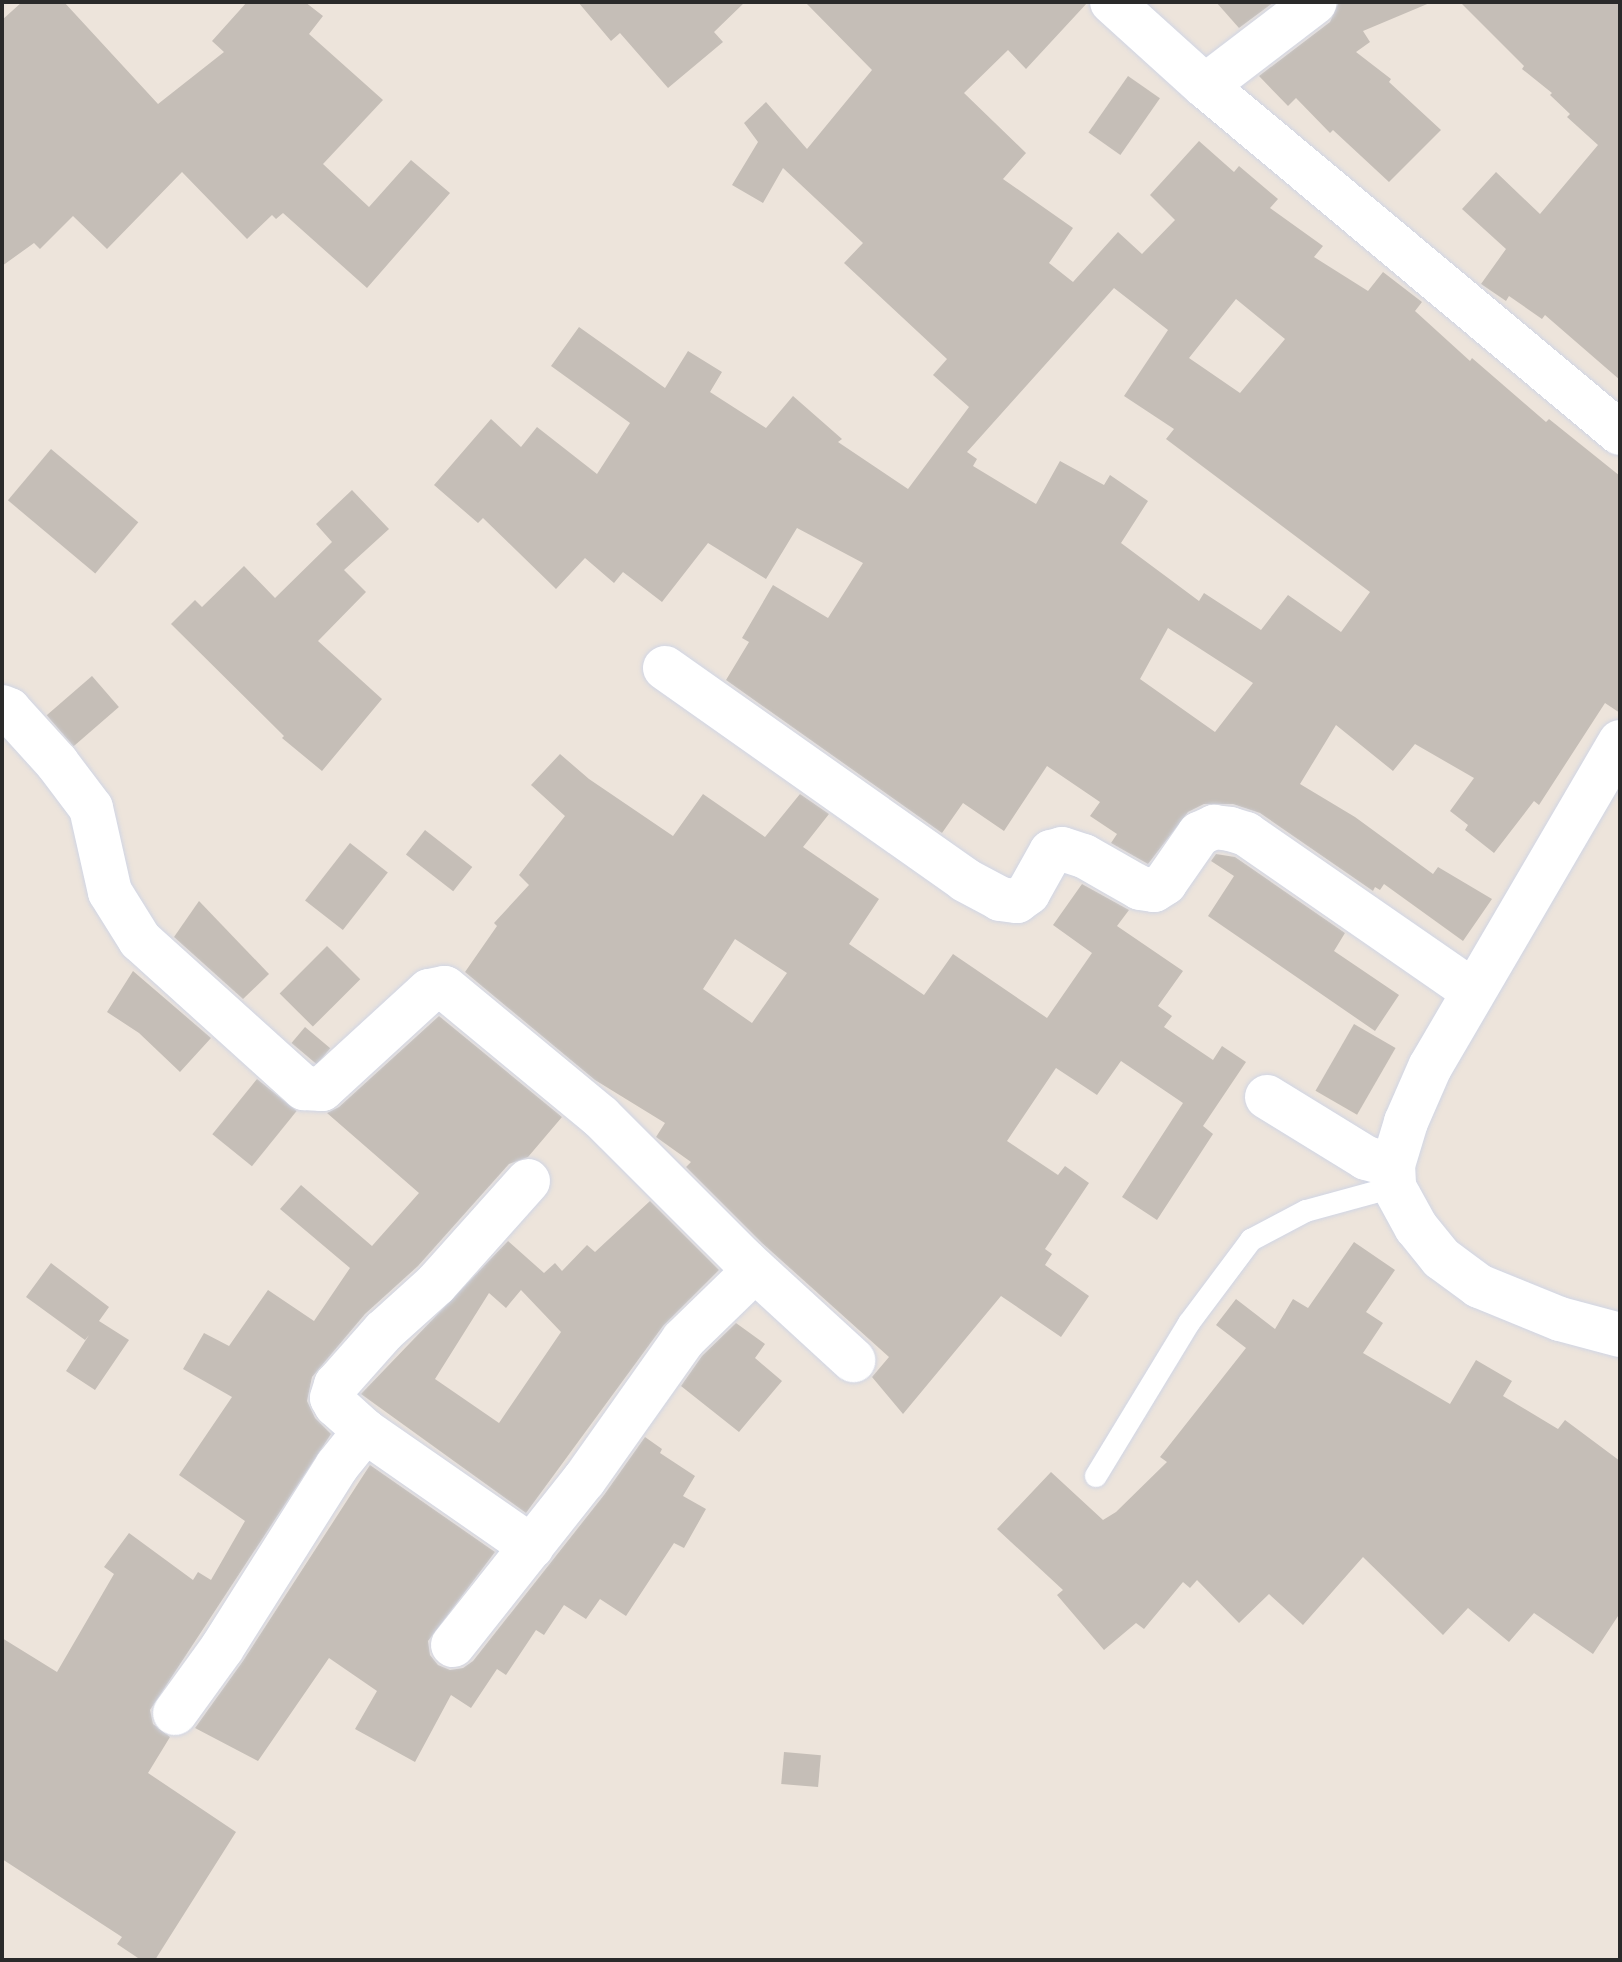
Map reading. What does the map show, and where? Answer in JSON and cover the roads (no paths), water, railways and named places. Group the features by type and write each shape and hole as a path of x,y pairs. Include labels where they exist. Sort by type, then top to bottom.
{"street":[{"path":"1112,2 1205,86 1620,433"},
{"path":"1205,86 1315,2"},
{"path":"665,668 965,880 1000,899 1017,901 1028,893 1051,852 1062,849 1084,856 1140,888 1154,890 1165,883 1199,834 1214,827 1230,829 1246,834 1473,991"},
{"path":"2,707 9,710 57,763 91,808 110,892 140,940 304,1088 322,1089 429,991 445,988 601,1117 755,1270 853,1360"},
{"path":"1394,1176 1406,1122 1430,1067 1620,742"},
{"path":"1267,1097 1394,1176 1416,1227 1441,1258 1479,1286 1560,1319 1620,1335"},
{"path":"528,1181 436,1284 384,1331 336,1385 332,1398 365,1431 532,1547"},
{"path":"453,1645 584,1480 683,1340 755,1270"},
{"path":"175,1713 222,1648 337,1466 365,1431"}],"lane":[{"path":"1096,1476 1189,1323 1251,1240 1306,1211 1394,1176"}]}
